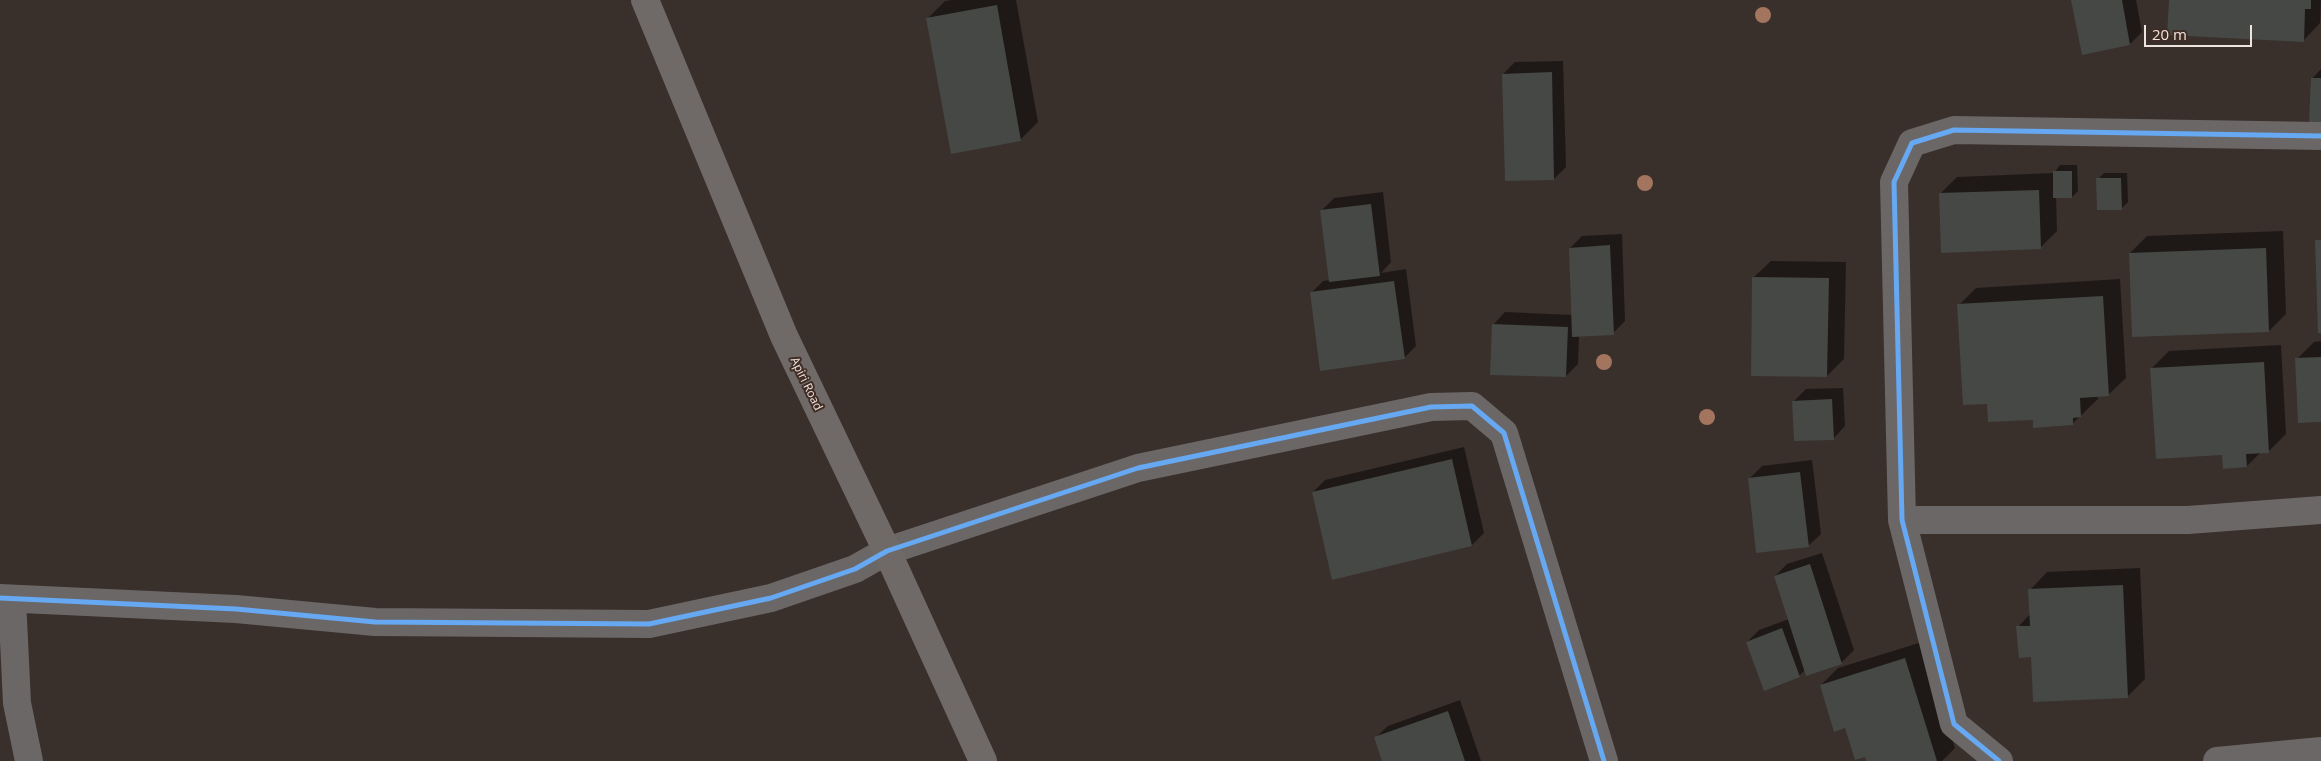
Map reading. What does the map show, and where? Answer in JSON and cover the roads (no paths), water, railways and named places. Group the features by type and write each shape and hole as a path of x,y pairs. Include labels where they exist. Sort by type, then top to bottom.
{"street":[{"name":"Apiri Road","path":"645,0 784,336 983,761"},
{"path":"1999,761 1954,724 1902,520 1894,182 1912,142 1954,130 2321,136"},
{"path":"29,761 17,703 6,598 236,609 375,622 649,624 771,598 855,569 886,551 1138,468 1431,407 1472,406 1504,433 1604,761"},
{"path":"1902,520 2188,520 2321,510"},
{"path":"2217,761 2321,751"}]}
